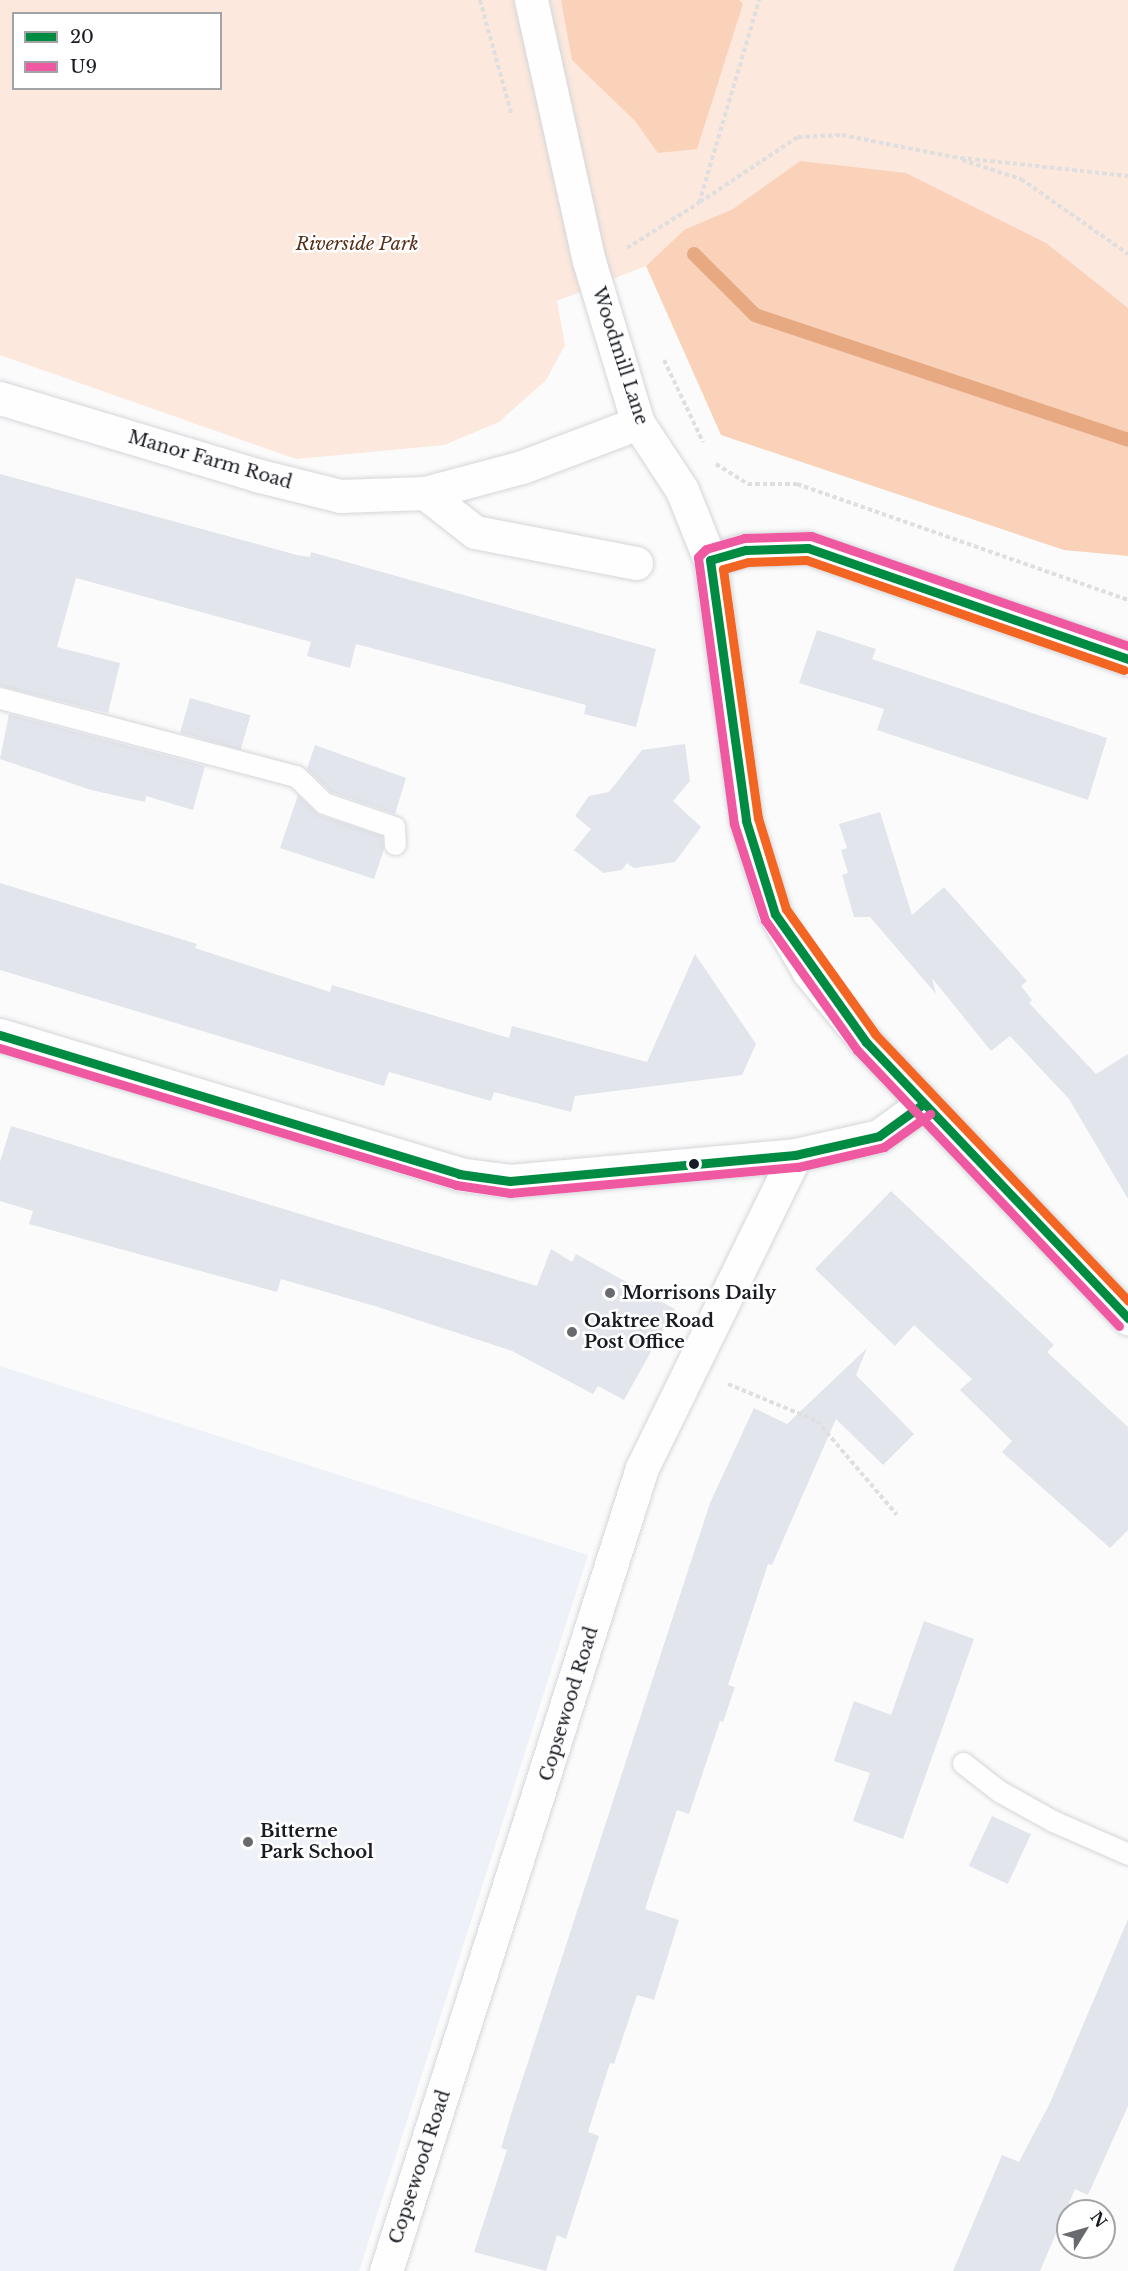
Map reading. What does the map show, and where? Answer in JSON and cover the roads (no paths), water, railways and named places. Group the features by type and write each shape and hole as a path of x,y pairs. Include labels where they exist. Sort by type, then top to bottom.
{"street":[{"name":"Woodmill Lane","path":"531,0 589,261 638,423 682,490 710,560 746,822 775,914 809,972 923,1104 1128,1318"},
{"name":"Manor Farm Road","path":"0,398 256,475 340,496 424,493 522,466 638,423"},
{"path":"424,493 475,532 636,563"},
{"path":"710,560 746,550 808,548 1128,659"},
{"path":"0,1035 459,1174 510,1181 795,1155 879,1136 923,1104"},
{"name":"Copsewood Road","path":"386,2271 642,1467 795,1155"}],"lane":[{"path":"0,698 297,776 324,803 394,827 394,844"},
{"path":"963,1763 999,1791 1053,1821 1128,1854"}],"waterway":[{"path":"694,254 755,315 1128,440"}],"place":[{"name":"Morrisons Daily","path":"610,1293"},
{"name":"Oaktree Road Post Office","path":"572,1332"},
{"name":"Bitterne Park School","path":"248,1842"}],"park label":[{"name":"Riverside Park","path":"357,244"}]}
